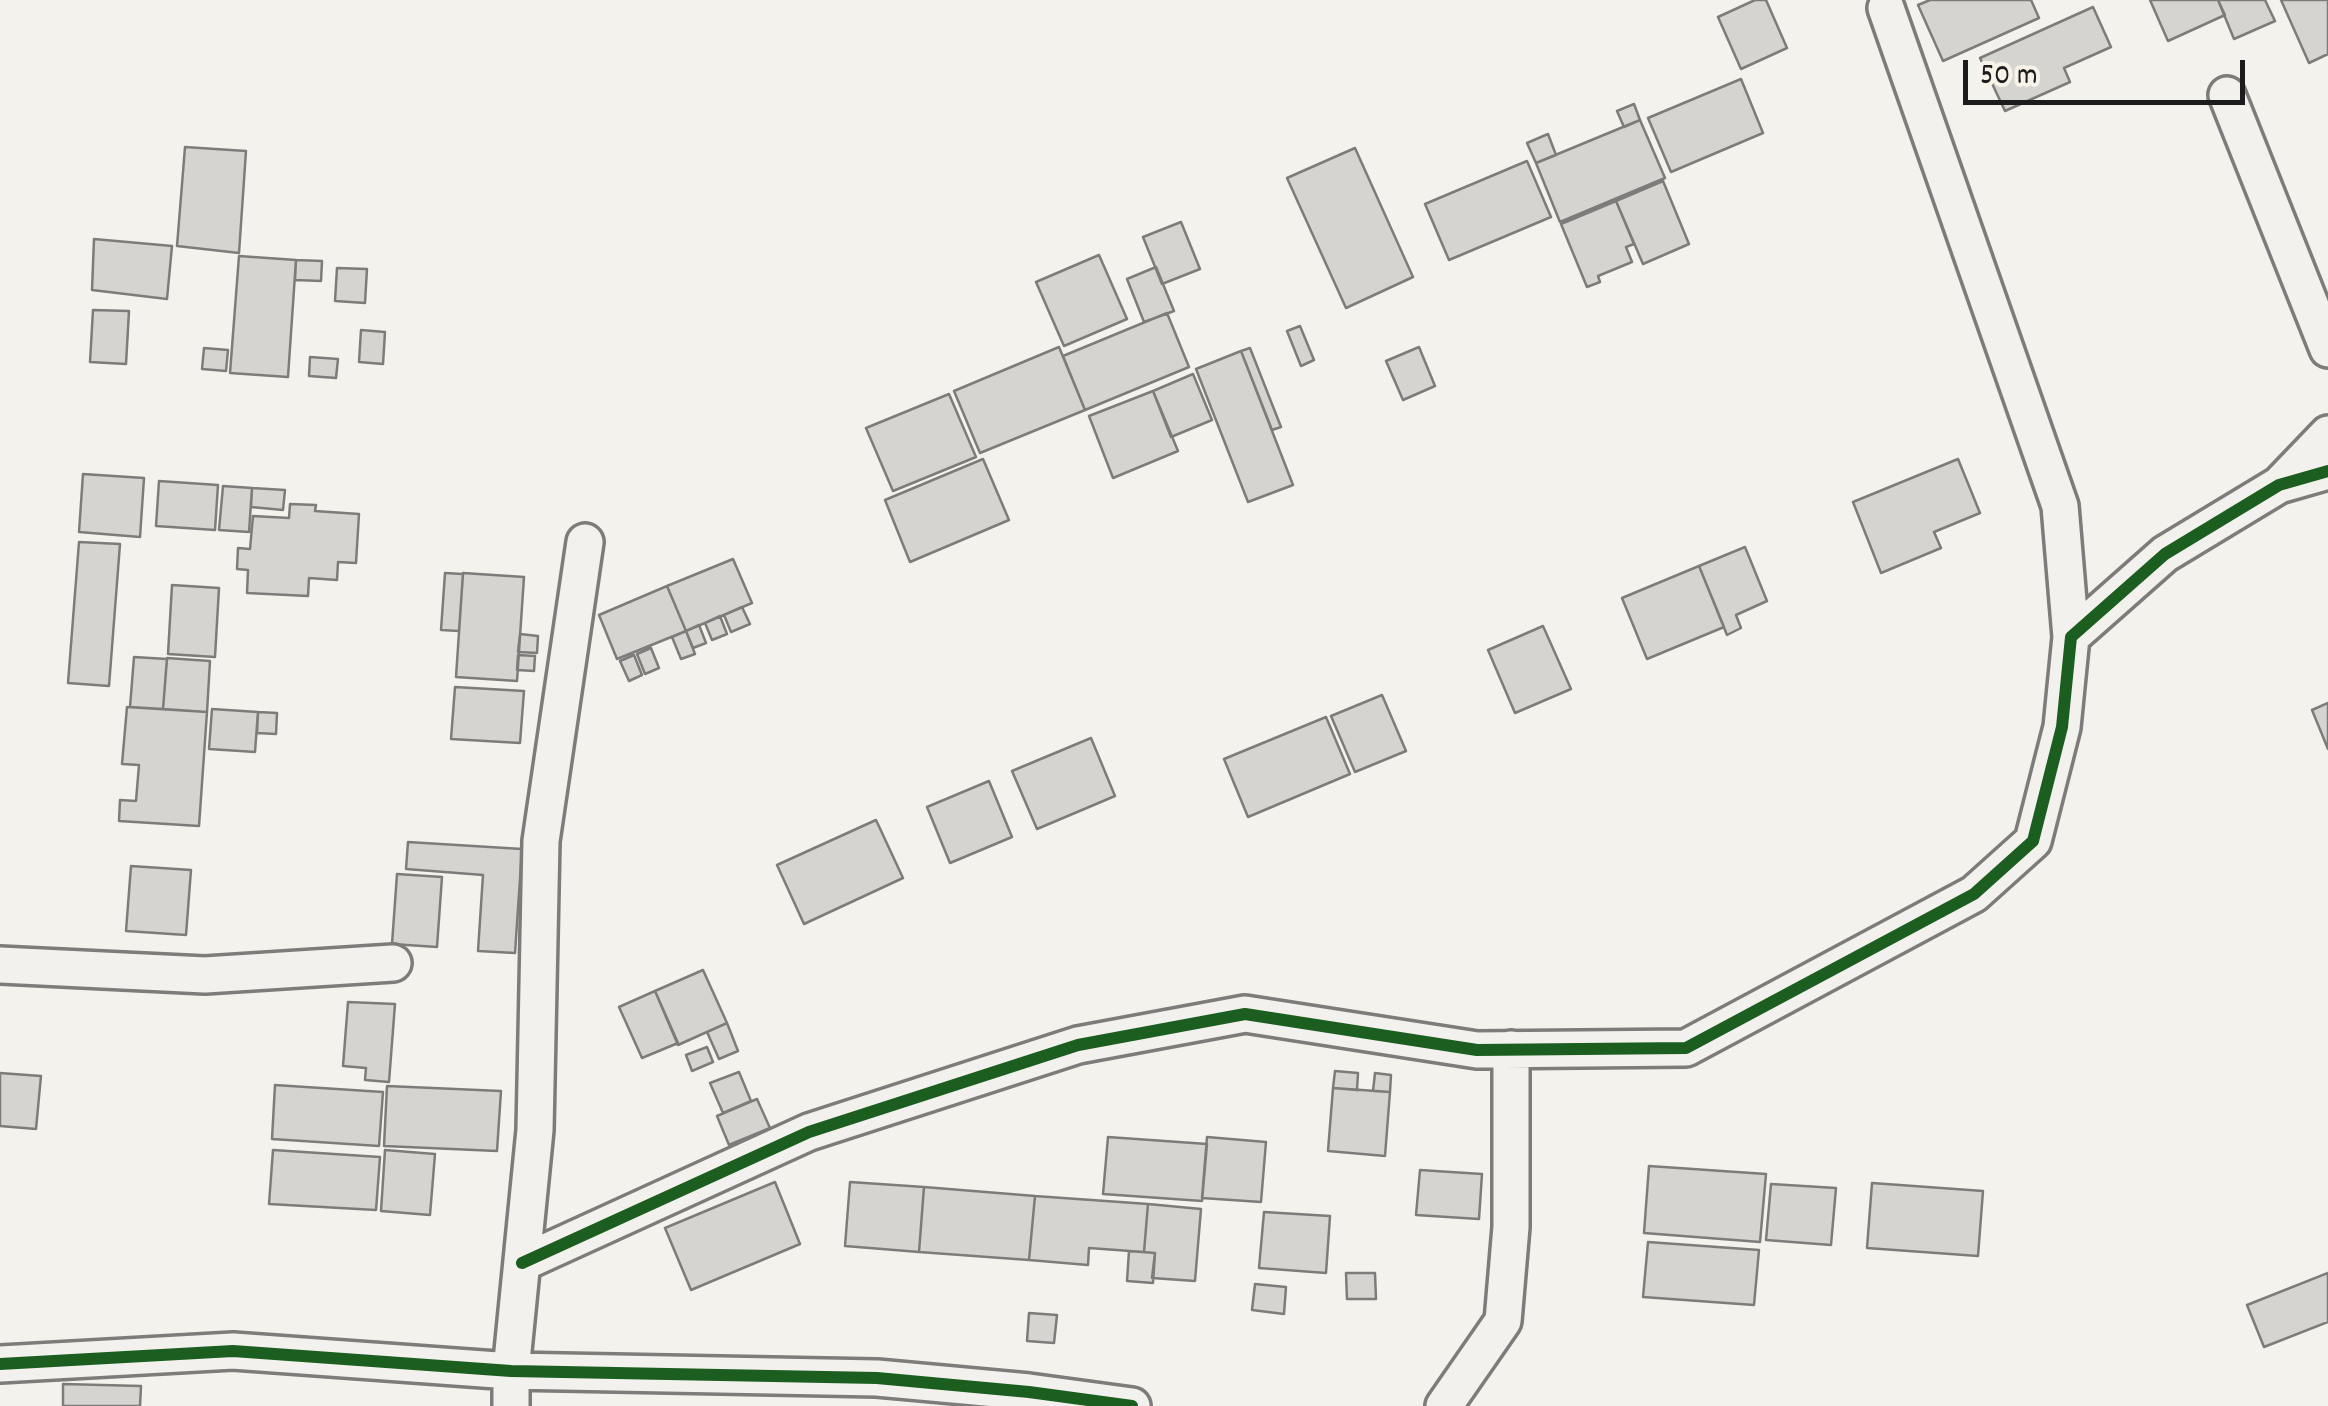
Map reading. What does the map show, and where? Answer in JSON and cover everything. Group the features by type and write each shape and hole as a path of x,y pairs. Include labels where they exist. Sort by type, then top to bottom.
{"street":[{"path":"522,1262 810,1132 1078,1044 1245,1014 1477,1050 1686,1048 1974,894 2033,840 2062,727 2071,636 2060,506 1886,8"},
{"path":"2227,95 2328,348"},
{"path":"2071,636 2165,554 2279,485 2328,434"},
{"path":"2279,485 2328,471"},
{"path":"511,1389 535,1130 541,841 585,542"},
{"path":"0,965 205,975 393,963"},
{"path":"1444,1406 1503,1320 1511,1228 1511,1049"},
{"path":"0,1364 233,1351 511,1389 877,1378 1014,1399 1132,1406"}],"building":[{"path":"1755,0 1766,0 1787,48 1741,69 1718,17"},
{"path":"1930,0 2031,0 2039,18 1943,61 1918,5"},
{"path":"2150,0 2218,0 2225,15 2168,41"},
{"path":"2218,0 2265,0 2275,21 2234,39"},
{"path":"2281,0 2328,0 2328,54 2309,63"},
{"path":"2093,7 2111,47 2064,68 2070,82 2005,111 1980,58"},
{"path":"1741,79 1763,133 1671,172 1648,118"},
{"path":"1634,104 1640,120 1624,127 1617,111"},
{"path":"1640,120 1665,178 1560,222 1536,163"},
{"path":"1548,134 1556,155 1536,163 1527,143"},
{"path":"185,147 246,151 239,253 177,246"},
{"path":"1355,148 1413,277 1346,308 1287,178"},
{"path":"1527,161 1551,217 1449,260 1425,204"},
{"path":"1663,181 1689,244 1643,264 1616,201"},
{"path":"1616,201 1634,244 1626,247 1632,262 1598,276 1600,282 1587,287 1561,224"},
{"path":"1181,222 1200,269 1162,284 1143,237"},
{"path":"94,239 172,246 167,299 92,290"},
{"path":"1099,255 1127,319 1064,346 1036,282"},
{"path":"239,256 296,260 288,377 230,373"},
{"path":"296,260 322,261 321,281 295,280"},
{"path":"1156,267 1174,311 1144,322 1127,279"},
{"path":"337,268 367,269 365,303 335,301"},
{"path":"93,310 129,311 126,364 90,362"},
{"path":"1167,313 1189,367 1085,410 1063,356"},
{"path":"1300,326 1314,360 1301,366 1287,331"},
{"path":"361,330 385,332 383,364 359,362"},
{"path":"1059,347 1085,410 980,453 954,391"},
{"path":"1419,347 1435,386 1403,400 1386,361"},
{"path":"204,348 228,350 226,371 202,369"},
{"path":"1250,348 1281,427 1272,430 1241,351"},
{"path":"1241,351 1293,485 1248,502 1196,369"},
{"path":"310,357 338,359 336,378 309,376"},
{"path":"1193,374 1212,420 1171,437 1153,391"},
{"path":"1153,391 1178,451 1113,478 1089,416"},
{"path":"949,394 976,457 893,491 866,428"},
{"path":"983,459 1009,520 910,562 885,500"},
{"path":"1958,459 1980,513 1934,532 1941,548 1881,573 1853,502"},
{"path":"83,474 144,478 140,537 79,532"},
{"path":"159,481 218,485 215,530 156,526"},
{"path":"223,486 252,488 249,532 219,530"},
{"path":"252,488 285,490 283,510 251,507"},
{"path":"290,504 316,505 315,511 359,514 356,563 338,562 337,580 309,578 308,596 247,593 248,570 237,569 238,548 250,549 253,516 289,518"},
{"path":"79,542 120,544 109,686 68,683"},
{"path":"1745,547 1767,601 1736,615 1741,628 1727,635 1699,566"},
{"path":"733,559 752,603 686,631 667,586"},
{"path":"1699,566 1724,627 1647,659 1622,598"},
{"path":"445,573 463,574 459,631 441,630"},
{"path":"463,573 524,577 517,681 456,677"},
{"path":"172,585 219,588 215,657 168,654"},
{"path":"667,586 686,631 617,659 599,615"},
{"path":"742,607 750,624 731,632 724,615"},
{"path":"720,616 727,634 712,640 705,623"},
{"path":"699,625 706,643 693,648 686,631"},
{"path":"1543,626 1571,689 1515,713 1488,650"},
{"path":"686,631 695,654 681,659 672,637"},
{"path":"520,634 538,636 537,653 518,652"},
{"path":"651,648 659,668 645,674 637,654"},
{"path":"518,655 535,656 534,671 517,670"},
{"path":"634,655 642,675 629,681 620,661"},
{"path":"134,657 167,659 163,709 130,707"},
{"path":"167,658 210,661 207,712 163,709"},
{"path":"455,687 524,691 520,743 451,739"},
{"path":"1382,695 1406,751 1355,772 1331,716"},
{"path":"2328,703 2328,749 2312,710"},
{"path":"127,707 207,712 199,826 119,821 120,800 136,801 139,765 122,764"},
{"path":"212,709 258,712 255,752 209,749"},
{"path":"258,712 277,713 276,734 257,733"},
{"path":"1326,717 1350,774 1248,817 1224,759"},
{"path":"1091,738 1115,796 1037,829 1012,771"},
{"path":"989,781 1012,837 950,863 927,807"},
{"path":"876,820 903,878 804,924 777,865"},
{"path":"408,842 522,849 515,953 478,951 483,875 406,869"},
{"path":"131,866 191,870 186,935 126,931"},
{"path":"397,874 442,877 437,947 392,944"},
{"path":"703,970 727,1023 678,1045 655,991"},
{"path":"655,991 678,1043 642,1058 619,1007"},
{"path":"348,1002 395,1004 389,1082 365,1080 366,1068 343,1066"},
{"path":"727,1023 738,1051 719,1059 707,1032"},
{"path":"707,1047 713,1062 692,1071 686,1055"},
{"path":"1335,1071 1358,1073 1357,1090 1333,1088"},
{"path":"739,1072 751,1101 723,1113 710,1083"},
{"path":"0,1073 41,1076 36,1129 0,1126"},
{"path":"1375,1073 1391,1075 1390,1092 1373,1091"},
{"path":"275,1085 383,1092 379,1146 272,1139"},
{"path":"387,1086 501,1091 497,1151 384,1146"},
{"path":"1333,1088 1390,1092 1385,1156 1328,1151"},
{"path":"757,1099 770,1128 729,1145 717,1116"},
{"path":"1108,1137 1207,1144 1202,1201 1103,1194"},
{"path":"1207,1137 1266,1142 1261,1202 1202,1198"},
{"path":"273,1150 380,1157 376,1210 269,1204"},
{"path":"385,1150 435,1154 430,1215 381,1211"},
{"path":"1649,1166 1766,1174 1760,1242 1644,1233"},
{"path":"1420,1170 1482,1174 1479,1219 1416,1215"},
{"path":"775,1182 800,1244 691,1290 665,1228"},
{"path":"850,1182 924,1187 919,1252 845,1246"},
{"path":"1872,1183 1983,1191 1978,1256 1867,1248"},
{"path":"1771,1184 1836,1188 1831,1245 1766,1240"},
{"path":"924,1187 1035,1196 1029,1260 919,1252"},
{"path":"1035,1196 1148,1204 1144,1252 1089,1248 1088,1265 1029,1260"},
{"path":"1148,1204 1201,1209 1195,1281 1152,1278 1155,1253 1144,1252"},
{"path":"1264,1212 1330,1216 1326,1273 1259,1268"},
{"path":"1648,1242 1759,1250 1754,1305 1643,1297"},
{"path":"1129,1251 1155,1253 1153,1283 1127,1281"},
{"path":"1346,1273 1375,1273 1376,1299 1347,1299"},
{"path":"2328,1273 2328,1322 2264,1347 2247,1305"},
{"path":"1255,1284 1286,1287 1284,1314 1252,1310"},
{"path":"1029,1313 1057,1315 1054,1343 1027,1341"},
{"path":"63,1384 141,1386 140,1406 63,1406"}],"cycle path":[{"path":"522,1263 809,1132 1078,1045 1245,1014 1477,1050 1686,1048 1974,894 2033,841 2062,727 2071,637 2165,554 2279,485 2328,471"},
{"path":"0,1364 233,1351 511,1371 877,1378 1132,1406"}]}
